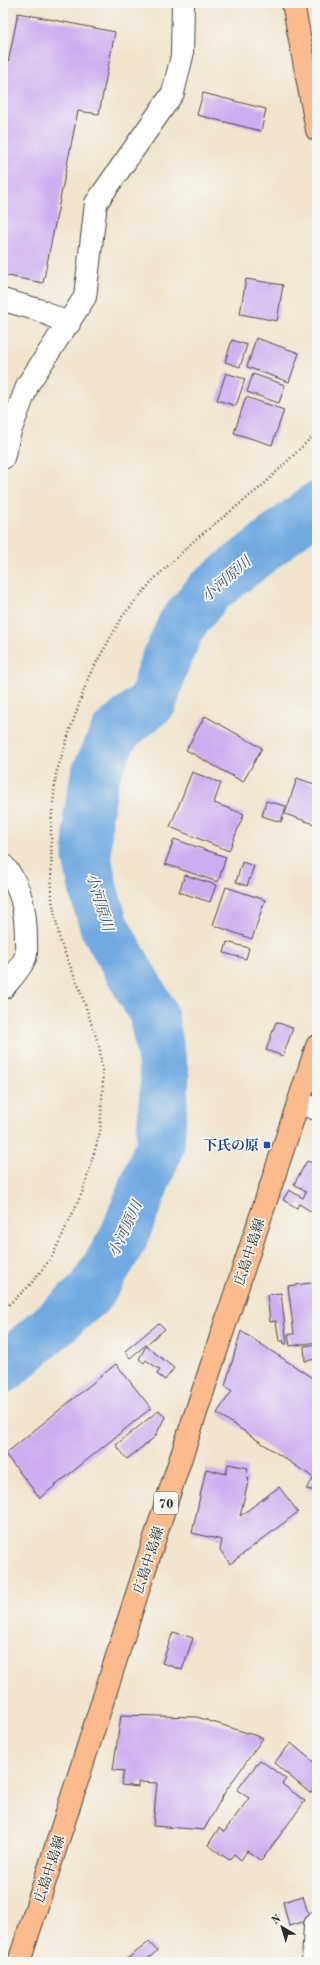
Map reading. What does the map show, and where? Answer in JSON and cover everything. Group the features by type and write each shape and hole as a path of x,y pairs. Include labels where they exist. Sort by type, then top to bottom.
{"main road":[{"path":"293,3 317,130"},
{"name":"広島中島線","path":"20,1962 168,1496 308,1106 317,1046"}],"street":[{"path":"3,458 9,434 28,384 69,324 85,297 96,203 173,93 182,56 183,3"},
{"path":"3,300 40,310 69,324"},
{"path":"3,866 9,872 20,894 26,916 26,957 3,988"},
{"path":"313,1962 315,1925 317,1922"}],"path":[{"path":"3,1310 30,1286 52,1256 82,1191 100,1132 103,1083 100,1049 79,987 60,941 52,900 51,824 56,774 74,716 89,676 118,624 154,579 196,539 261,487 317,432"}],"building":[{"path":"18,13 115,32 99,114 78,111 43,283 3,275 3,88"},
{"path":"203,93 266,109 261,131 197,115"},
{"path":"246,279 283,285 277,321 240,314"},
{"path":"256,338 299,353 289,382 247,367"},
{"path":"232,340 247,345 240,367 225,362"},
{"path":"226,373 245,379 236,406 217,400"},
{"path":"253,374 285,385 279,403 247,392"},
{"path":"246,397 284,410 272,445 234,433"},
{"path":"205,716 262,748 243,782 186,750"},
{"path":"192,772 221,783 214,803 244,814 229,851 170,827"},
{"path":"297,778 317,785 317,825 285,814"},
{"path":"266,801 286,806 281,822 262,816"},
{"path":"174,839 226,857 218,882 165,864"},
{"path":"242,862 254,866 247,886 236,882"},
{"path":"185,875 216,885 210,902 179,892"},
{"path":"226,887 265,900 252,939 213,925"},
{"path":"227,942 249,948 246,959 224,953"},
{"path":"276,1022 293,1028 283,1056 266,1050"},
{"path":"307,1161 317,1165 317,1215 299,1204 297,1208 283,1200 289,1190 303,1198 306,1192 294,1184"},
{"path":"317,1282 317,1342 290,1346 288,1334 294,1334 288,1286"},
{"path":"281,1293 287,1344 284,1344 284,1341 279,1341 276,1321 270,1322 267,1295"},
{"path":"159,1323 165,1329 130,1358 125,1351"},
{"path":"241,1331 317,1381 317,1491 306,1489 314,1478 217,1413 232,1391 225,1386"},
{"path":"317,1344 317,1359 305,1361 304,1346"},
{"path":"146,1346 174,1368 165,1380 157,1374 160,1370 146,1360 144,1363 139,1359"},
{"path":"116,1364 151,1408 40,1498 5,1454"},
{"path":"159,1410 165,1417 155,1437 127,1459 116,1445"},
{"path":"228,1464 248,1468 246,1477 249,1478 240,1516 279,1487 298,1512 230,1564 220,1550 222,1540 192,1533 206,1469 226,1474"},
{"path":"173,1632 193,1638 182,1670 162,1663"},
{"path":"121,1715 197,1717 263,1738 225,1792 204,1830 153,1826 157,1783 138,1782 138,1787 121,1785 124,1771 113,1770"},
{"path":"291,1743 317,1765 317,1785 310,1793 274,1763"},
{"path":"260,1760 286,1779 282,1784 305,1801 261,1861 247,1851 241,1860 234,1854 229,1860 208,1845 219,1828 224,1832 249,1798 237,1790"},
{"path":"303,1896 310,1920 289,1926 283,1902"},
{"path":"149,1942 157,1951 144,1962 123,1962"}],"waterway":[{"name":"小河原川","path":"3,1369 91,1292 123,1239 160,1145 165,1077 153,1013 104,926 94,892 87,857 88,816 95,775 115,732 153,701 163,667 182,624 209,591 317,506"}],"place":[{"name":"下氏の原","path":"267,1145"}]}
